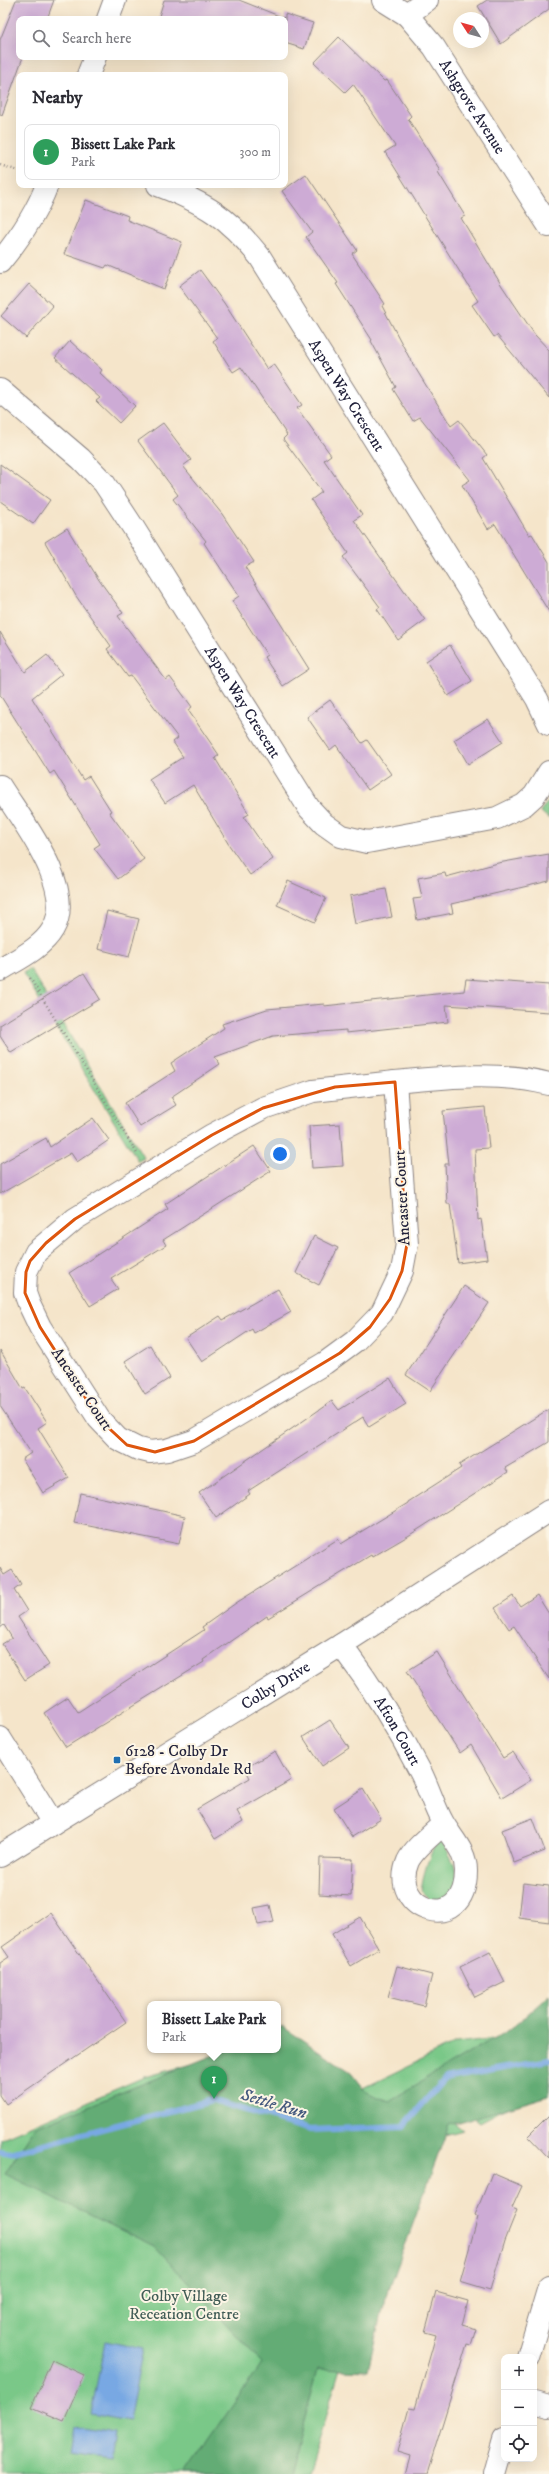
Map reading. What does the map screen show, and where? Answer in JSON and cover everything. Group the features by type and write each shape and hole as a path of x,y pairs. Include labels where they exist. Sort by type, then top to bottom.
{"street":[{"path":"109,16 115,0"},
{"name":"Ashgrove Avenue","path":"383,0 407,15 444,61 549,226"},
{"path":"407,15 427,0"},
{"path":"89,72 93,60"},
{"path":"0,262 28,224 46,188"},
{"name":"Aspen Way Crescent","path":"166,188 184,195 222,216 242,235 260,257 537,699 549,724"},
{"name":"Aspen Way Crescent","path":"0,390 82,459 104,483 133,526 309,808 331,830 341,836 367,842 497,818 524,805 534,796 549,772"},
{"path":"0,786 47,862 54,878 58,900 58,915 53,929 38,945 0,970"},
{"name":"Ancaster Court","path":"395,1082 407,1244 400,1278 382,1314 355,1341 325,1363 194,1441 168,1450 155,1452 127,1445 108,1431 40,1327 29,1304 24,1284 30,1261 46,1243 75,1219 238,1120 283,1100 336,1086 464,1076 508,1078 549,1084"},
{"name":"Colby Drive","path":"0,1856 341,1645 546,1521"},
{"name":"Afton Court","path":"341,1645 388,1713 406,1743 443,1824"},
{"path":"0,1738 53,1823"},
{"path":"529,2354 549,2287"},
{"path":"537,2403 549,2406"},
{"path":"494,2474 501,2450"}],"path":[{"path":"0,164 16,170"},
{"path":"19,958 149,1173"}],"highlighted area":[{"path":"395,1082 407,1244 402,1271 390,1299 370,1327 340,1353 194,1441 155,1452 127,1445 99,1419 40,1327 25,1293 26,1272 30,1261 46,1243 75,1219 212,1135 263,1108 335,1087"}],"green space":[{"path":"548,802 549,803 549,819 540,811"},
{"path":"30,969 144,1158 138,1161 23,973"},
{"path":"443,1842 454,1864 458,1880 449,1899 430,1900 421,1891 423,1879 428,1861 436,1843"},
{"path":"549,1995 549,2096 449,2125 382,2309 368,2371 318,2369 290,2474 185,2474 262,2363 154,2246 5,2174 34,2128 219,2053 281,2053 281,2028 283,2027 351,2072 367,2092 389,2101 514,2026"},
{"name":"Colby Village Receation Centre","path":"512,2036 549,2085 480,2122 439,2089 432,2105 463,2130 408,2145 308,2474 0,2474 0,2139 144,2077 233,2053 249,2053 337,2101 456,2043"}],"water":[{"path":"105,2341 143,2349 129,2421 91,2414"},
{"path":"74,2426 115,2432 111,2458 70,2452"}],"building":[{"path":"16,0 54,0 48,16 16,16 16,60 22,60 18,72 16,72 16,76 2,115 0,114 0,40"},
{"path":"164,0 239,0 279,16 159,16"},
{"path":"487,0 549,0 549,9 501,44 489,24 489,12 482,12 478,6"},
{"path":"285,14 313,23 304,49 288,44 288,16 285,16"},
{"path":"339,37 384,81 387,80 411,116 408,119 440,170 438,172 465,216 461,218 502,286 535,335 549,350 549,398 497,335 494,337 472,305 478,301 385,152 395,146 353,84 345,92 314,63"},
{"path":"306,174 357,250 352,254 385,304 382,306 411,361 451,426 459,420 487,455 483,458 529,535 532,534 549,562 549,612 495,524 488,529 462,485 470,480 420,417 413,421 393,389 396,387 371,341 372,340 336,284 338,283 306,237 312,232 282,191"},
{"path":"86,200 128,216 127,220 182,242 164,289 107,265 105,268 64,254"},
{"path":"200,270 224,303 267,369 274,364 302,405 297,408 331,455 324,460 362,515 354,520 425,620 398,640 377,609 380,607 343,557 348,553 311,500 322,492 283,439 287,435 241,367 233,372 213,341 217,338 179,286"},
{"path":"29,284 53,306 26,338 1,316"},
{"path":"70,341 102,370 100,373 135,406 119,423 96,401 100,398 55,358"},
{"path":"163,423 191,460 183,466 222,514 254,562 245,567 309,669 283,686 264,657 267,655 232,601 239,596 204,543 206,541 173,499 178,495 138,441"},
{"path":"0,464 50,500 33,524 0,501"},
{"path":"67,528 99,580 123,613 118,616 166,680 170,677 192,707 188,710 219,755 215,758 249,814 244,817 273,859 250,875 229,845 193,785 165,803 149,779 183,757 173,742 178,738 131,676 128,677 107,649 111,646 76,596 45,542"},
{"path":"0,632 25,672 47,655 62,674 32,698 83,780 89,776 111,811 109,812 144,859 118,879 94,848 100,844 54,771 50,774 0,695"},
{"path":"450,645 472,681 448,696 426,661"},
{"path":"330,700 362,743 367,740 391,774 368,790 336,745 330,750 307,717"},
{"path":"488,719 503,742 468,764 454,740"},
{"path":"549,854 549,881 451,904 453,913 417,920 413,899 422,898 418,878 445,873 446,877 498,863"},
{"path":"288,881 326,898 315,922 277,905"},
{"path":"386,889 392,917 355,924 350,896"},
{"path":"107,911 139,919 129,957 98,949"},
{"path":"84,973 100,999 11,1053 0,1036 0,1025"},
{"path":"466,979 549,985 549,1012 446,1005 448,1022 346,1033 346,1030 273,1036 215,1057 220,1064 171,1097 176,1105 140,1127 125,1103 175,1071 171,1063 224,1028 222,1024 267,1009 324,1004 324,1006 464,991"},
{"path":"485,1107 489,1148 475,1149 478,1220 481,1219 487,1259 458,1263 450,1204 447,1204 445,1164 449,1164 443,1111"},
{"path":"93,1118 109,1140 77,1162 71,1153 0,1194 0,1164 46,1138 50,1147"},
{"path":"340,1124 343,1166 312,1168 309,1126"},
{"path":"254,1146 271,1171 163,1240 166,1245 111,1279 118,1289 90,1306 69,1273 168,1209 165,1204"},
{"path":"314,1236 338,1248 319,1285 296,1273"},
{"path":"464,1286 489,1303 430,1391 406,1375"},
{"path":"278,1289 291,1312 254,1333 252,1329 202,1362 186,1338 220,1316 223,1320"},
{"path":"150,1345 170,1378 145,1394 125,1361"},
{"path":"0,1350 23,1389 25,1388 47,1422 38,1428 69,1478 43,1493 22,1459 31,1453 0,1406"},
{"path":"390,1378 406,1404 369,1427 363,1417 248,1491 250,1494 216,1518 199,1493 332,1401 339,1410"},
{"path":"549,1409 549,1442 505,1468 508,1472 408,1536 372,1557 371,1555 268,1618 267,1616 203,1660 204,1662 66,1747 44,1713 68,1697 78,1712 204,1630 202,1627 236,1603 338,1539 341,1544 408,1503 461,1468 459,1465"},
{"path":"80,1493 185,1516 179,1544 74,1523"},
{"path":"0,1568 4,1575 12,1570 21,1585 14,1590 27,1611 18,1617 49,1665 25,1680 2,1644 12,1638 4,1625 0,1628"},
{"path":"537,1595 549,1614 549,1679 514,1626 509,1629 495,1608 513,1596 520,1606"},
{"path":"437,1652 503,1758 513,1752 531,1780 502,1798 471,1745 460,1753 407,1671"},
{"path":"330,1720 349,1748 322,1766 303,1737"},
{"path":"275,1751 291,1780 237,1811 243,1822 215,1839 197,1809 250,1778 245,1768"},
{"path":"363,1789 381,1819 352,1837 334,1808"},
{"path":"533,1818 545,1851 514,1863 502,1830"},
{"path":"320,1858 353,1859 351,1896 319,1894"},
{"path":"523,1883 549,1886 549,1922 519,1918"},
{"path":"270,1905 274,1922 258,1925 254,1908"},
{"path":"51,1913 126,2022 6,2104 0,2095 0,1963 9,1957 2,1947"},
{"path":"360,1917 379,1949 351,1966 332,1934"},
{"path":"490,1952 505,1982 475,1997 460,1967"},
{"path":"397,1966 432,1975 424,2006 388,1997"},
{"path":"549,2115 549,2158 528,2136"},
{"path":"492,2173 522,2186 512,2208 517,2210 505,2240 490,2290 460,2281 478,2217 475,2215"},
{"path":"436,2292 468,2301 462,2325 476,2329 471,2345 467,2344 427,2474 405,2474 410,2456 397,2452 409,2408 415,2409 436,2335 425,2332"},
{"path":"52,2360 84,2375 64,2421 31,2407"}],"waterway":[{"name":"Settle Run","path":"0,2151 10,2153 212,2100 310,2130 404,2126 444,2079 549,2060"}],"place":[{"name":"6128 - Colby Dr Before Avondale Rd","path":"117,1760"},
{"name":"Bissett Lake Park","path":"214,2099"}]}
